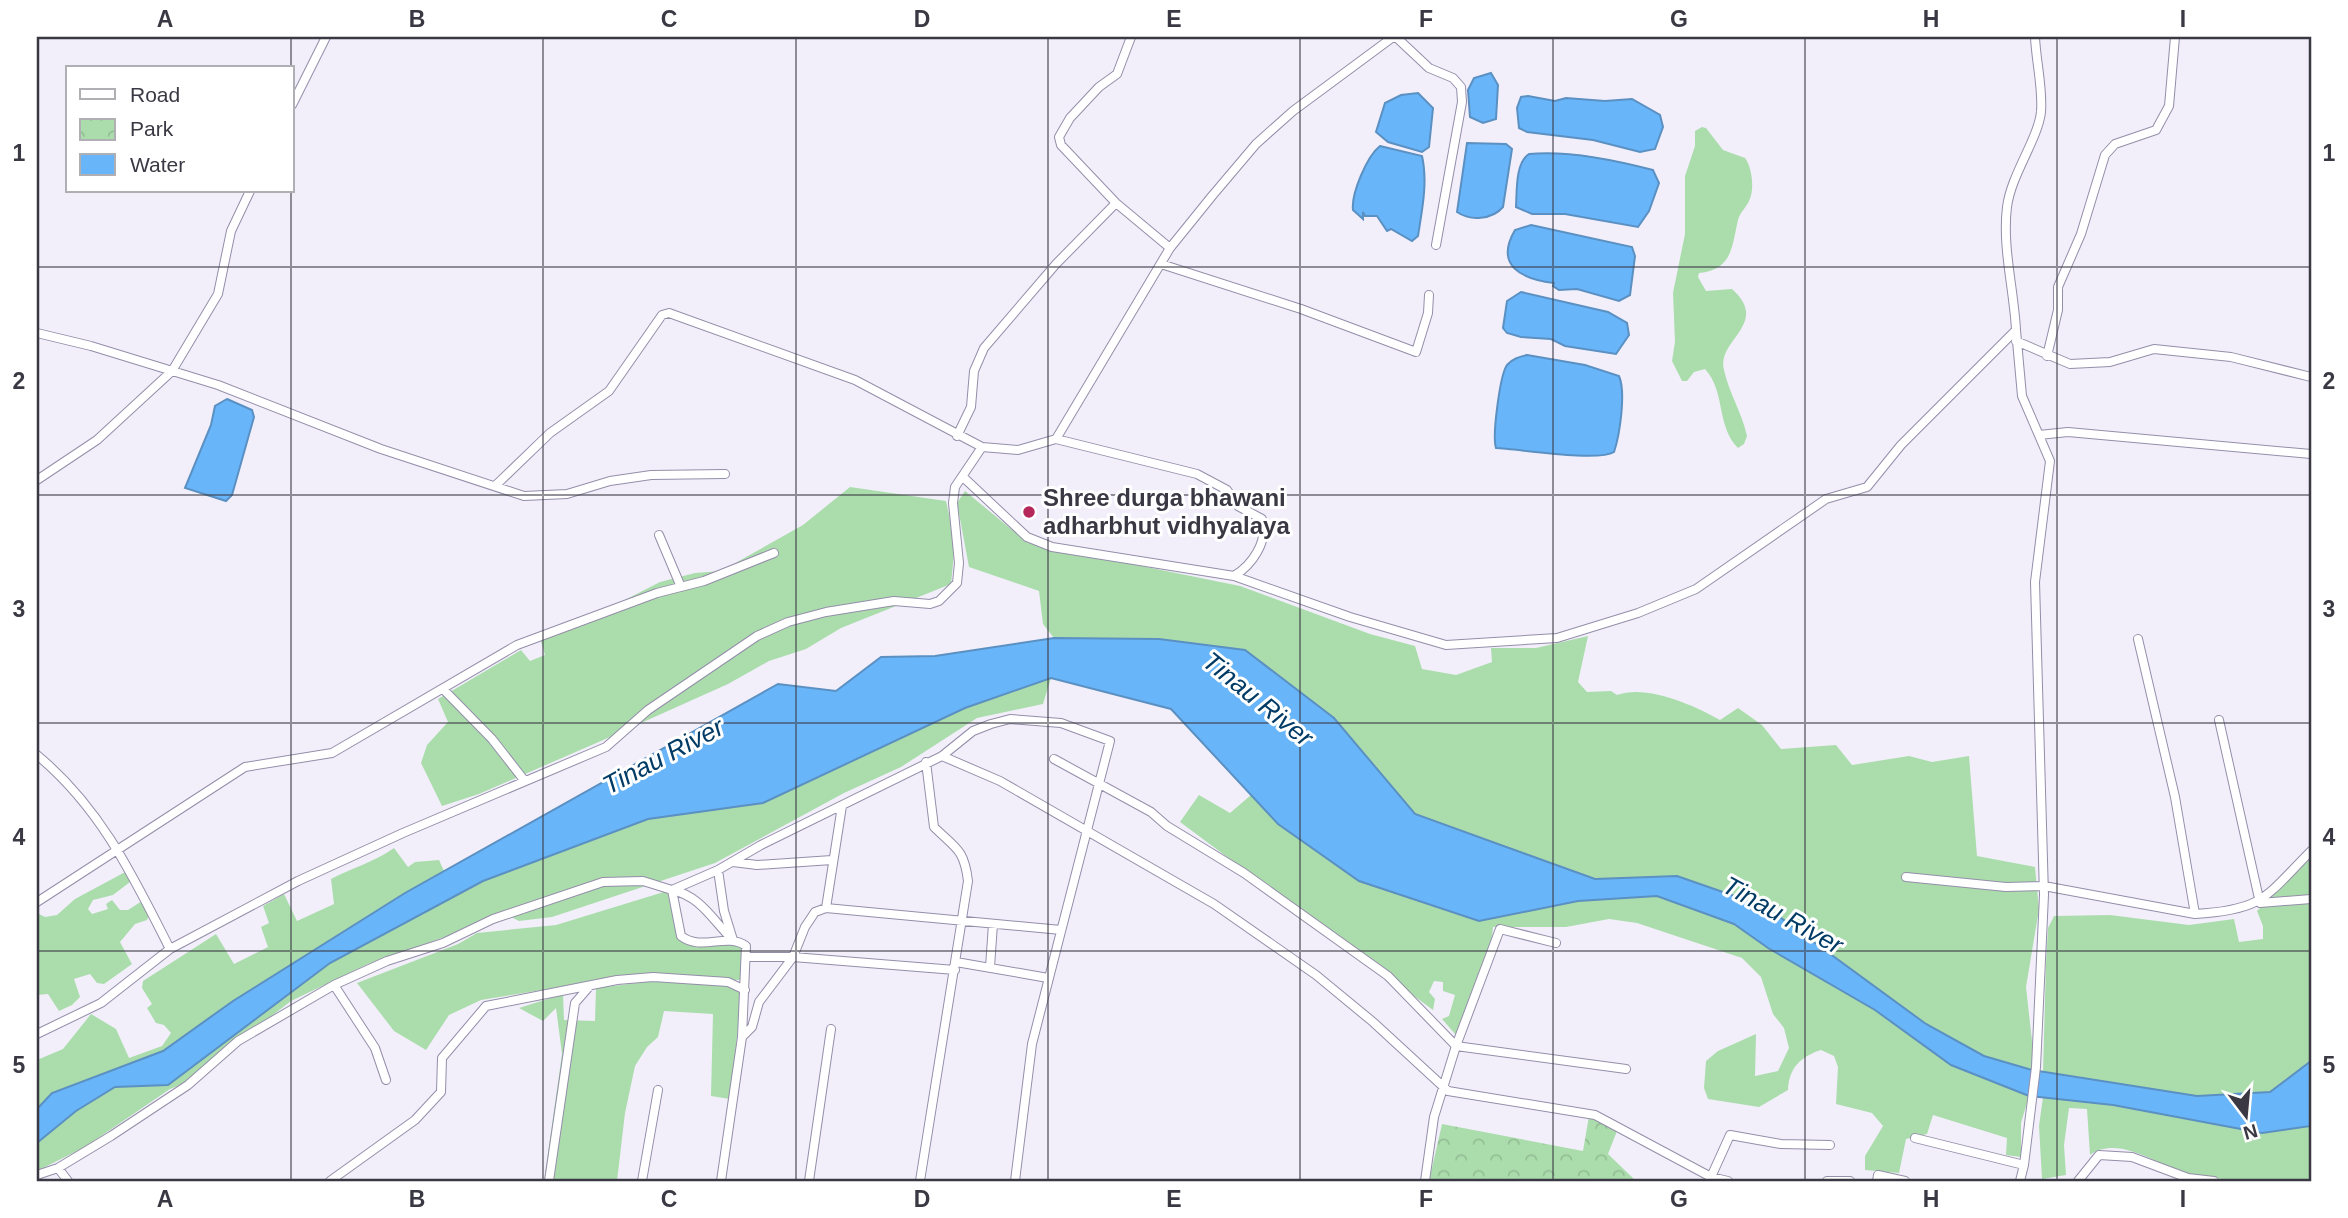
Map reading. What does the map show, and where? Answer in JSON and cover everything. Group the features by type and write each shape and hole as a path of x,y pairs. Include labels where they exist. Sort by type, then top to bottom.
{"street":[{"path":"294,101 326,37"},
{"path":"1131,37 1117,74 1070,118 1059,136 1061,145 1116,203 1170,248"},
{"path":"1056,439 1170,248 1256,144 1293,111 1394,37 1429,68 1453,78 1461,87 1462,102 1436,245"},
{"path":"2020,1181 2036,1067 2044,886 2035,582 2050,461 2022,396 2014,291 2006,240 2007,207 2041,113 2035,37"},
{"path":"2046,356 2059,310 2058,287 2081,234 2105,155 2115,144 2156,130 2169,106 2175,70 2175,37"},
{"path":"37,480 97,440 172,371 218,295 232,230 250,192"},
{"path":"957,436 971,407 974,371 984,348 1056,264 1116,203"},
{"path":"1161,264 1301,309 1416,352 1428,313 1429,295"},
{"path":"496,485 550,433 609,391 666,313 855,380 982,447 1018,450 1056,439 1197,474 1227,490 1238,506 1262,519 1264,527 1258,552 1247,568 1234,576"},
{"path":"963,477 1036,541 1157,566 1234,576 1350,617 1446,645 1557,638 1638,613 1696,589 1826,499 1867,487 1901,445 2016,330"},
{"path":"37,333 218,385 381,449 524,496 567,494 610,481 651,475 725,474"},
{"path":"2016,341 2070,364 2110,362 2154,349 2231,357 2311,377"},
{"path":"2039,435 2068,432 2311,454"},
{"path":"37,1034 101,1003 170,949 299,881 524,780 572,764 606,747 648,710 757,636 788,622 894,601 930,604 939,601 957,583 959,563 953,503 955,487 982,447"},
{"path":"659,535 681,587"},
{"path":"37,902 245,767 332,753 517,645 774,553"},
{"path":"2138,639 2175,797 2195,914"},
{"path":"443,689 492,739 524,780"},
{"path":"672,890 718,870 761,845 942,756 973,731 991,724 1010,719 1060,723 1111,741 1098,781 1089,830 1032,1044 1015,1181"},
{"path":"2219,720 2260,903"},
{"path":"37,755 74,791 120,850 170,949"},
{"path":"942,756 1000,780 1214,904 1316,975 1373,1022 1448,1091 1595,1115 1711,1177 1728,1181"},
{"path":"1054,759 1098,781 1244,873 1388,976 1456,1046 1626,1069"},
{"path":"920,1181 968,881 965,858 957,846 934,827 926,762"},
{"path":"825,908 842,806"},
{"path":"2260,903 2311,851"},
{"path":"733,862 757,865 832,860"},
{"path":"718,870 724,911 733,940"},
{"path":"1906,877 2006,887 2044,886 2195,914 2233,912 2260,903 2311,899"},
{"path":"37,1175 58,1168 188,1085 239,1041 334,985 387,961 443,943 493,919 603,882 643,881 687,893 703,905 733,940 746,946 742,1037 721,1181"},
{"path":"672,890 681,936 698,944 733,940"},
{"path":"742,1037 752,1027 759,1002 793,957 805,927 815,912 825,908 1061,930"},
{"path":"990,967 993,924"},
{"path":"1425,1181 1434,1117 1456,1046 1500,929 1556,943"},
{"path":"746,957 990,967 1048,978"},
{"path":"330,1181 415,1120 441,1092 443,1058 486,1006 653,977 728,982 745,990"},
{"path":"334,985 375,1048 386,1080"},
{"path":"549,1181 575,1003 589,987"},
{"path":"809,1181 831,1029"},
{"path":"642,1181 658,1090"},
{"path":"1711,1177 1730,1135 1781,1144 1830,1145"},
{"path":"1915,1138 2024,1165"},
{"path":"2078,1181 2099,1155 2132,1157 2187,1180 2214,1181"},
{"path":"58,1168 68,1181"},
{"path":"1877,1181 1878,1175 1905,1181"},
{"path":"1827,1181 1850,1181"}],"green space":[{"path":"1706,128 1723,150 1745,158 1752,179 1751,196 1739,217 1729,255 1719,267 1699,273 1698,277 1706,291 1732,289 1743,301 1746,312 1740,331 1724,359 1726,378 1747,436 1744,444 1738,448 1727,430 1712,378 1705,369 1694,372 1687,381 1682,381 1672,361 1675,342 1673,293 1685,234 1685,176 1695,146 1695,131"},
{"path":"850,487 946,501 955,543 951,584 841,628 806,649 769,661 728,684 601,741 479,794 442,806 421,763 427,745 448,722 438,699 521,650 530,661 545,655 539,634 613,606 660,582 695,573 721,571 803,525"},
{"path":"965,491 1028,543 1240,586 1370,634 1415,646 1422,669 1456,675 1492,662 1491,648 1536,648 1588,636 1578,682 1587,692 1611,691 1617,695 1629,692 1655,694 1697,708 1720,720 1738,708 1762,725 1781,749 1836,745 1852,765 1909,756 1932,762 1969,756 1977,856 2035,867 2039,909 2026,987 2032,1070 1984,1056 1926,1024 1766,907 1677,876 1595,879 1415,814 1334,718 1159,639 1054,638 1043,624 1039,591 969,567 957,503"},
{"path":"1051,678 1043,704 977,718 901,767 844,793 715,863 552,917 519,921 507,915 368,964 291,1001 185,1083 170,1089 85,1147 37,1171 37,1143 76,1111 115,1087 168,1085 330,963 483,881 648,819 763,803 965,708"},
{"path":"1199,795 1230,813 1251,795 1278,824 1578,901 1657,896 1734,924 1768,948 1875,1010 1951,1065 2029,1096 2021,1123 2021,1157 2006,1155 2007,1138 1933,1115 1927,1134 1906,1139 1899,1173 1865,1170 1865,1156 1883,1126 1872,1113 1836,1104 1838,1067 1834,1056 1821,1050 1797,1064 1788,1090 1759,1107 1708,1099 1704,1088 1706,1061 1718,1051 1756,1034 1755,1076 1778,1071 1789,1048 1784,1028 1773,1014 1761,977 1742,958 1637,923 1609,919 1566,927 1493,927 1492,937 1456,1035 1442,1019 1449,1016 1455,995 1443,991 1443,982 1434,981 1429,992 1435,999 1433,1010 1180,822"},
{"path":"394,848 408,867 415,862 439,860 444,871 233,1001 163,1051 53,1093 37,1109 37,1060 63,1049 91,1014 116,1029 129,1058 162,1046 171,1033 164,1025 156,1023 147,1008 152,1004 142,988 143,981 216,934 234,964 268,947 261,927 269,923 263,906 284,894 297,921 334,904 331,879"},
{"path":"2311,857 2311,1061 2270,1092 2197,1096 2043,1072 2048,928 2054,916 2110,915 2189,925 2234,919 2239,942 2263,939 2263,926 2257,911"},
{"path":"127,871 130,882 113,895 93,900 88,909 92,914 108,909 106,904 112,900 120,910 128,910 142,901 149,915 147,920 135,924 120,942 132,964 104,984 97,983 90,974 74,979 80,997 72,1005 59,1011 48,994 37,995 37,913 45,917 57,915 75,899"},
{"path":"667,891 678,938 691,946 742,944 740,980 610,979 481,1000 449,1015 426,1050 394,1031 357,983 458,944 477,933 556,925"},
{"path":"654,981 730,985 742,991 730,1099 711,1096 713,1014 664,1011 658,1037 647,1047 635,1066 625,1113 617,1181 544,1181 562,1054 556,1008 543,1021 519,1008 563,994 564,1020 595,1021 596,988"},
{"path":"2043,1097 2113,1105 2262,1133 2311,1126 2311,1181 2249,1181 2202,1176 2113,1148 2101,1149 2090,1155 2087,1109 2069,1108 2064,1145 2066,1175 2042,1179 2039,1126"},
{"path":"1589,1116 1617,1131 1608,1154 1636,1181 1429,1181 1442,1124 1583,1151"}],"water":[{"path":"1491,73 1498,85 1496,119 1483,123 1470,117 1468,90 1474,78"},
{"path":"1418,93 1433,108 1429,147 1422,152 1388,142 1376,132 1385,103 1401,95"},
{"path":"1521,97 1555,101 1566,98 1605,101 1632,99 1660,115 1663,127 1655,149 1640,152 1593,140 1527,132 1519,128 1517,108"},
{"path":"1467,143 1506,144 1512,149 1503,207 1487,217 1468,217 1457,212"},
{"path":"1380,146 1422,156 1423,206 1418,236 1412,241 1391,229 1387,231 1377,216 1365,216 1363,212 1363,219 1353,210 1361,176"},
{"path":"1529,154 1576,155 1623,163 1653,170 1659,183 1649,211 1638,227 1565,214 1532,214 1516,207 1519,171 1524,158"},
{"path":"1531,225 1632,247 1635,256 1630,295 1619,301 1577,289 1559,290 1553,286 1554,283 1522,274 1510,262 1509,242 1515,230"},
{"path":"1521,292 1608,312 1627,323 1629,335 1616,354 1565,346 1551,339 1507,333 1503,328 1507,301"},
{"path":"1527,355 1585,365 1619,376 1622,392 1621,413 1614,452 1592,456 1496,448 1496,419 1504,371 1511,361"},
{"path":"227,399 252,410 254,417 232,495 226,501 185,488 211,425 215,406"},
{"name":"Tinau River","path":"1054,638 1159,639 1245,650 1334,718 1415,814 1595,879 1677,876 1766,907 1926,1024 1984,1056 2032,1070 2197,1096 2270,1092 2311,1061 2311,1126 2262,1133 2113,1105 2029,1096 1951,1065 1875,1010 1768,948 1734,924 1657,896 1578,901 1479,921 1359,881 1278,824 1171,709 1051,678 965,708 763,803 648,819 483,881 330,963 168,1085 115,1087 76,1111 37,1143 37,1109 52,1093 163,1051 233,1001 405,893 778,684 836,691 881,657 935,656"}],"place":[{"name":"Shree durga bhawani adharbhut vidhyalaya","path":"1029,512"}]}
